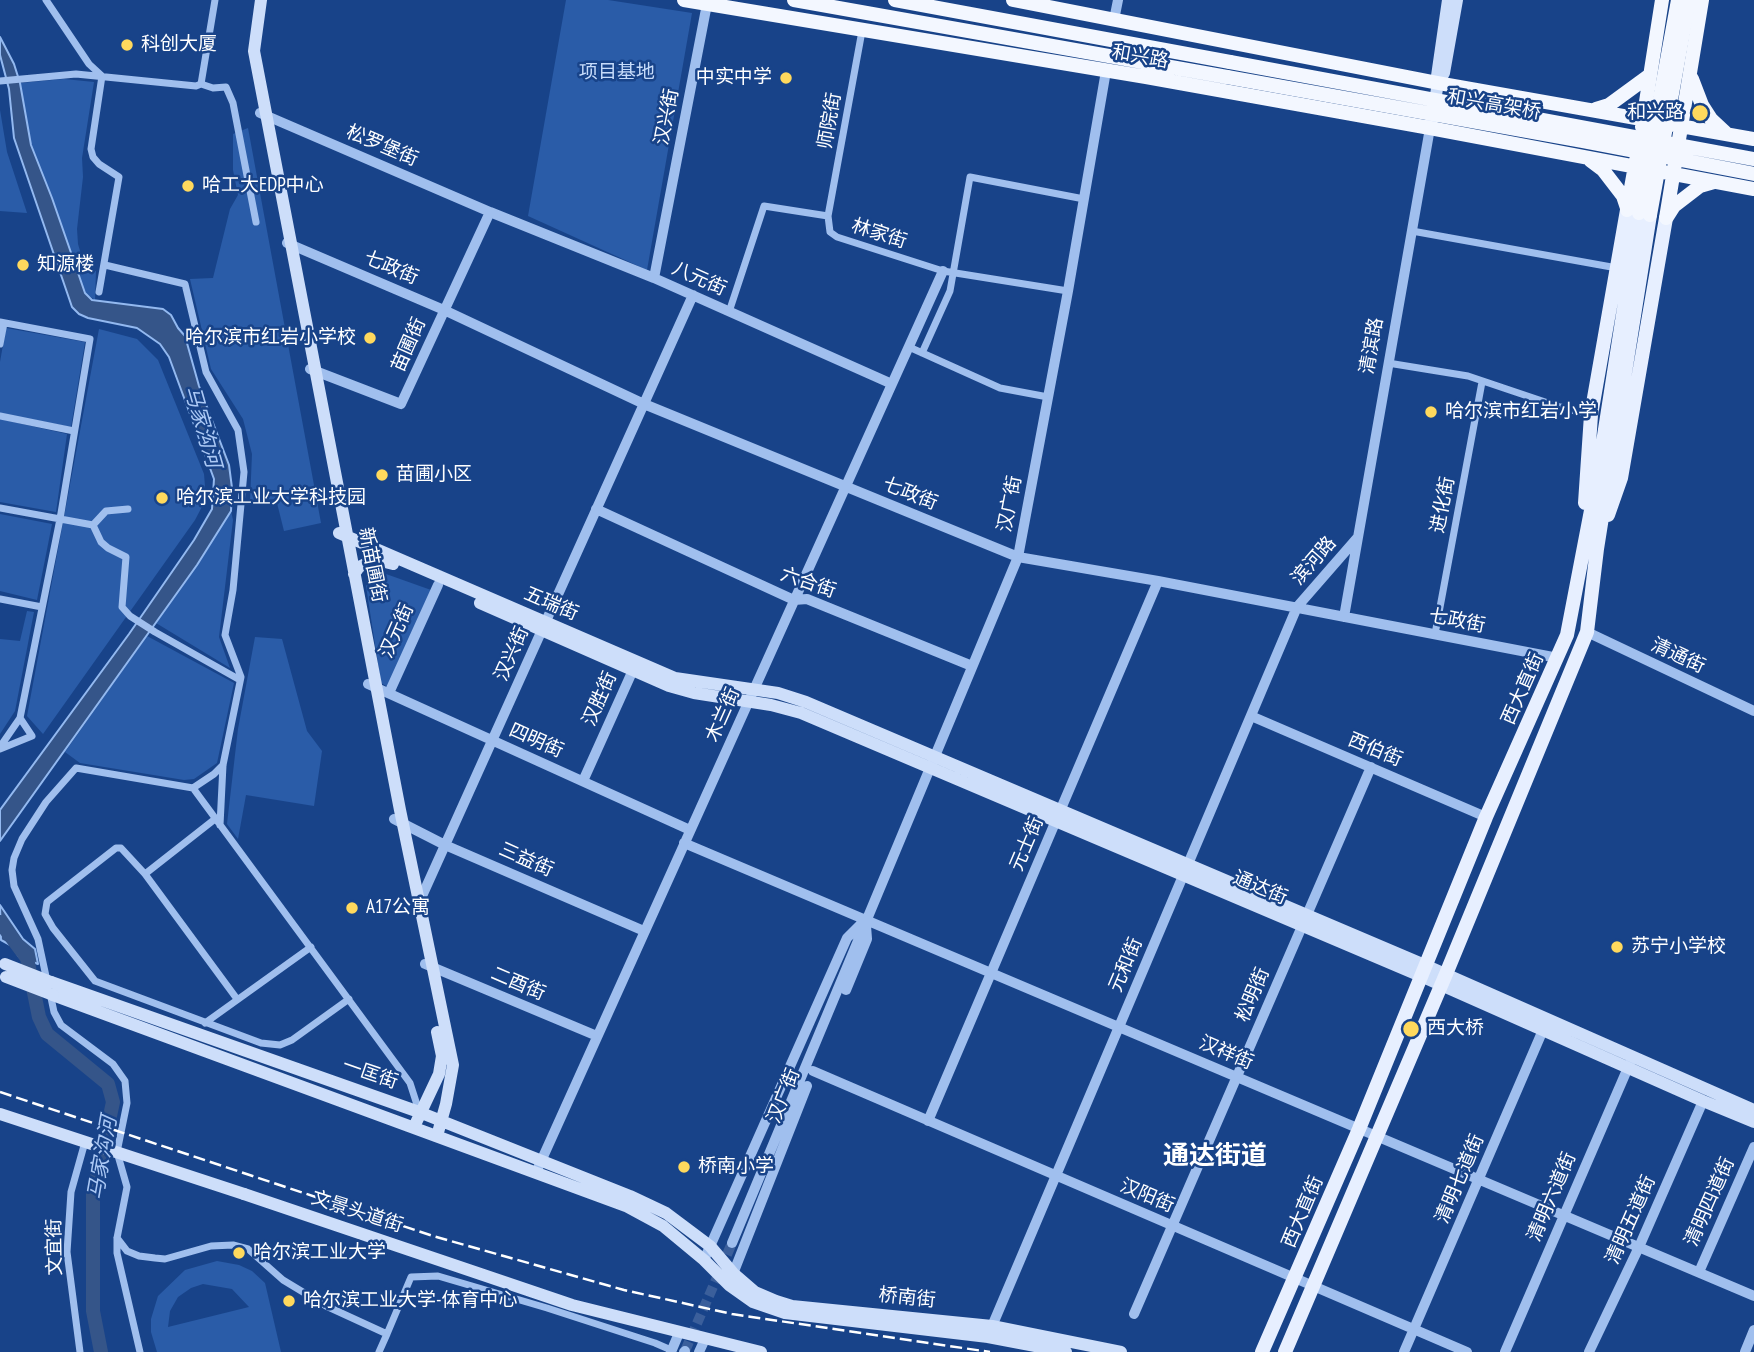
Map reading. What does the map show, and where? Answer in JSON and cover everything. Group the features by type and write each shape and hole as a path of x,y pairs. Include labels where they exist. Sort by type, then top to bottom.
{"highway":[{"name":"和兴路","path":"684,0 1146,77 1754,189"},
{"name":"和兴路","path":"794,0 1227,78"},
{"name":"和兴路","path":"895,0 1230,62"},
{"name":"和兴路","path":"1013,0 1438,83 1754,139"},
{"path":"1639,213 1635,167 1662,0"},
{"name":"西大直街","path":"1639,213 1678,0"},
{"name":"西大直街","path":"1639,213 1689,0"},
{"path":"1666,218 1702,0"},
{"path":"1145,46 1255,47"},
{"name":"和兴高架桥","path":"1230,62 1754,159"},
{"path":"1690,74 1702,105 1711,119 1726,133"},
{"path":"1592,110 1609,104 1640,85 1650,75"},
{"path":"1146,77 1227,78"},
{"name":"和兴高架桥","path":"1227,78 1754,174"},
{"path":"1587,158 1603,170 1639,213"},
{"path":"1666,218 1674,206 1700,186 1718,181"}],"main road":[{"name":"新苗圃街","path":"254,0 248,49 263,114 399,821 453,1065 437,1136"},
{"name":"新苗圃街","path":"261,0 254,51 263,114"},
{"name":"清滨路","path":"1430,128 1448,0"},
{"name":"清滨路","path":"1438,83 1444,73 1457,0"},
{"path":"1590,548 1586,472 1591,415 1617,268 1639,213"},
{"name":"西大直街","path":"1262,1352 1425,972 1486,817 1567,635 1590,548 1603,475 1639,213"},
{"path":"1590,548 1621,478 1666,218"},
{"name":"新苗圃街","path":"343,535 354,573 372,686"},
{"name":"五瑞街","path":"343,535 669,686 748,703"},
{"name":"西大直街","path":"1285,1352 1587,632 1590,548"},
{"name":"五瑞街","path":"354,573 365,563 377,560 390,562 543,627 675,678 753,690"},
{"name":"通达街","path":"753,690 778,693 807,702 934,755 1058,816 1185,871 1631,1062 1754,1110"},
{"name":"通达街","path":"748,703 771,705 802,713 929,768 1058,816"},
{"name":"新苗圃街","path":"414,1127 437,1079 442,1056 429,966"},
{"name":"一匡街","path":"3,969 437,1136 629,1196 666,1213 710,1246"},
{"name":"一匡街","path":"52,989 441,1121 626,1206 663,1226 704,1260"},
{"name":"通达街","path":"1631,1062 1703,1101 1754,1122"},
{"name":"文景头道街","path":"0,1114 572,1305 761,1352"},
{"name":"桥南街","path":"710,1246 731,1279"},
{"name":"桥南街","path":"704,1260 731,1279 753,1302 785,1313 990,1332 1121,1352"},
{"name":"桥南街","path":"990,1332 1066,1352"}],"street":[{"path":"46,0 89,64 102,76"},
{"path":"201,84 215,0"},
{"path":"1114,20 1118,0"},
{"name":"汉兴街","path":"654,278 707,4"},
{"name":"师院街","path":"828,216 862,31"},
{"name":"汉广街","path":"729,1242 804,1075 1018,557 1106,71"},
{"path":"0,80 76,74 196,86 201,84 213,88 226,87 233,103 256,222"},
{"path":"99,292 119,177 99,164 91,149 102,76"},
{"name":"松罗堡街","path":"263,114 490,212"},
{"name":"清滨路","path":"1344,617 1430,128"},
{"path":"922,353 950,292 970,177 1084,199"},
{"name":"林家街","path":"729,312 764,206 828,216 830,232 837,237 943,271 1068,291"},
{"name":"八元街","path":"490,212 654,278 891,384"},
{"name":"苗圃街","path":"312,370 401,404 490,212"},
{"path":"1412,231 1617,268"},
{"name":"七政街","path":"288,243 444,310 644,404 1018,557 1158,581 1558,658"},
{"path":"105,265 185,284 206,372 238,430 244,472 233,590 225,635 240,680 223,765 218,822 145,874"},
{"name":"木兰街","path":"538,1167 943,271"},
{"name":"汉兴街","path":"417,906 693,295"},
{"path":"0,344 2,323 90,339 60,519 20,718 0,748"},
{"path":"909,347 999,388 1048,397"},
{"path":"1388,363 1468,376 1591,415"},
{"name":"进化街","path":"1435,634 1482,382"},
{"path":"0,416 74,431"},
{"path":"0,508 93,524"},
{"path":"93,524 106,511 128,509"},
{"name":"六合街","path":"596,509 794,600 807,599 972,666"},
{"path":"93,524 101,542 107,548 126,557 122,607 130,616 240,680"},
{"name":"滨河路","path":"1297,607 1358,537"},
{"name":"元士街","path":"928,1121 1158,581"},
{"name":"汉元街","path":"389,693 438,584"},
{"path":"0,599 42,607"},
{"name":"元和街","path":"990,1332 1297,607"},
{"name":"清通街","path":"1587,632 1754,711"},
{"name":"汉胜街","path":"583,781 633,670"},
{"name":"四明街","path":"372,686 690,830"},
{"name":"西伯街","path":"1251,716 1486,817"},
{"path":"0,748 20,738 32,736 20,718"},
{"path":"140,1352 117,1253 117,1238 127,1187 117,1152 127,1103 125,1081 113,1064 67,1030 57,1019 35,930 14,886 13,864 29,826 76,768 193,788 223,765"},
{"name":"松明街","path":"1134,1314 1371,767"},
{"path":"193,788 410,1083 419,1112"},
{"name":"三益街","path":"399,821 445,845 644,931"},
{"name":"汉祥街","path":"684,843 1754,1296"},
{"path":"237,999 145,874 121,848 116,848 47,902 45,914 52,928 95,981 261,1043 280,1045 292,1040 349,999"},
{"name":"汉广街","path":"731,1279 867,939 866,920"},
{"name":"汉广街","path":"704,1260 847,938 866,920"},
{"path":"205,1023 311,947"},
{"name":"二酉街","path":"429,966 597,1036"},
{"name":"清明七道街","path":"1404,1352 1545,1025"},
{"name":"清明六道街","path":"1505,1352 1631,1062"},
{"name":"汉阳街","path":"813,1071 1467,1352"},
{"name":"清明五道街","path":"1588,1352 1639,1247 1703,1101"},
{"name":"文宜街","path":"80,1352 68,1252 71,1192 85,1142"},
{"name":"清明四道街","path":"1699,1272 1754,1147"},
{"path":"117,1238 127,1251 139,1256 165,1259 211,1246 233,1245 248,1249 283,1280 326,1306 387,1334"},
{"path":"379,1352 411,1277 438,1276 678,1351 679,1333"},
{"path":"1745,1352 1754,1330"},
{"path":"699,1352 705,1339"}],"green space":[{"name":"项目基地","path":"566,0 608,0 692,13 647,270 528,216"},
{"path":"64,79 94,82 82,158 83,177 77,229 85,268 96,271 95,300 85,293 31,145 20,83"},
{"path":"0,110 7,152 27,213 0,211"},
{"path":"248,128 321,523 284,531 276,499 250,501 252,454 243,419 211,369 190,279 213,278 230,209 238,195 233,170 233,134"},
{"path":"6,328 85,342 71,427 0,413 0,362"},
{"path":"99,329 137,339 158,360 204,474 206,499 195,520 43,734 27,716"},
{"path":"0,419 67,434 56,512 0,502"},
{"path":"231,511 233,520 219,637 230,668 156,623"},
{"path":"0,514 52,524 37,600 0,591"},
{"path":"386,574 431,590 388,687 381,683 366,586 372,576"},
{"path":"27,611 34,612 15,711 0,734 0,639 20,641"},
{"path":"147,636 234,683 217,763 194,779 184,780 80,763 65,752"},
{"path":"255,637 282,639 307,731 322,751 314,806 246,795 238,839 227,824 238,729"},
{"path":"217,1261 239,1265 252,1271 265,1283 281,1352 157,1352 151,1332 151,1319 158,1296 185,1270","holes":["203,1284 232,1289 249,1307 168,1327 170,1311 178,1297 191,1288"]}],"water":[{"path":"0,37 14,64 31,145 85,293 92,300 163,309 171,315 185,336 199,386 229,465 232,488 231,511 197,565 0,841 0,810 194,540 212,509 214,479 169,357 160,344 137,328 88,318 72,307 14,138 9,89 0,55"},
{"path":"0,905 23,939 35,949 38,964 19,957 12,946 1,940"}],"waterway":[{"name":"马家沟河","path":"0,922 27,958 39,1017 47,1034 108,1084 113,1102 93,1195 93,1311 101,1352"}],"tunnel":[{"path":"685,1351 732,1243"}],"railway":[{"path":"0,1092 433,1236 624,1290 732,1314 990,1352"}],"place":[{"name":"科创大厦","path":"127,45"},
{"name":"中实中学","path":"786,78"},
{"name":"和兴路","path":"1700,113"},
{"name":"哈工大EDP中心","path":"188,186"},
{"name":"知源楼","path":"23,265"},
{"name":"哈尔滨市红岩小学校","path":"370,338"},
{"name":"哈尔滨市红岩小学","path":"1431,412"},
{"name":"苗圃小区","path":"382,475"},
{"name":"哈尔滨工业大学科技园","path":"162,498"},
{"name":"A17公寓","path":"352,908"},
{"name":"苏宁小学校","path":"1617,947"},
{"name":"西大桥","path":"1411,1029"},
{"name":"桥南小学","path":"684,1167"},
{"name":"哈尔滨工业大学","path":"239,1253"},
{"name":"哈尔滨工业大学-体育中心","path":"289,1301"}],"district":[{"name":"通达街道","path":"1215,1157"}]}
